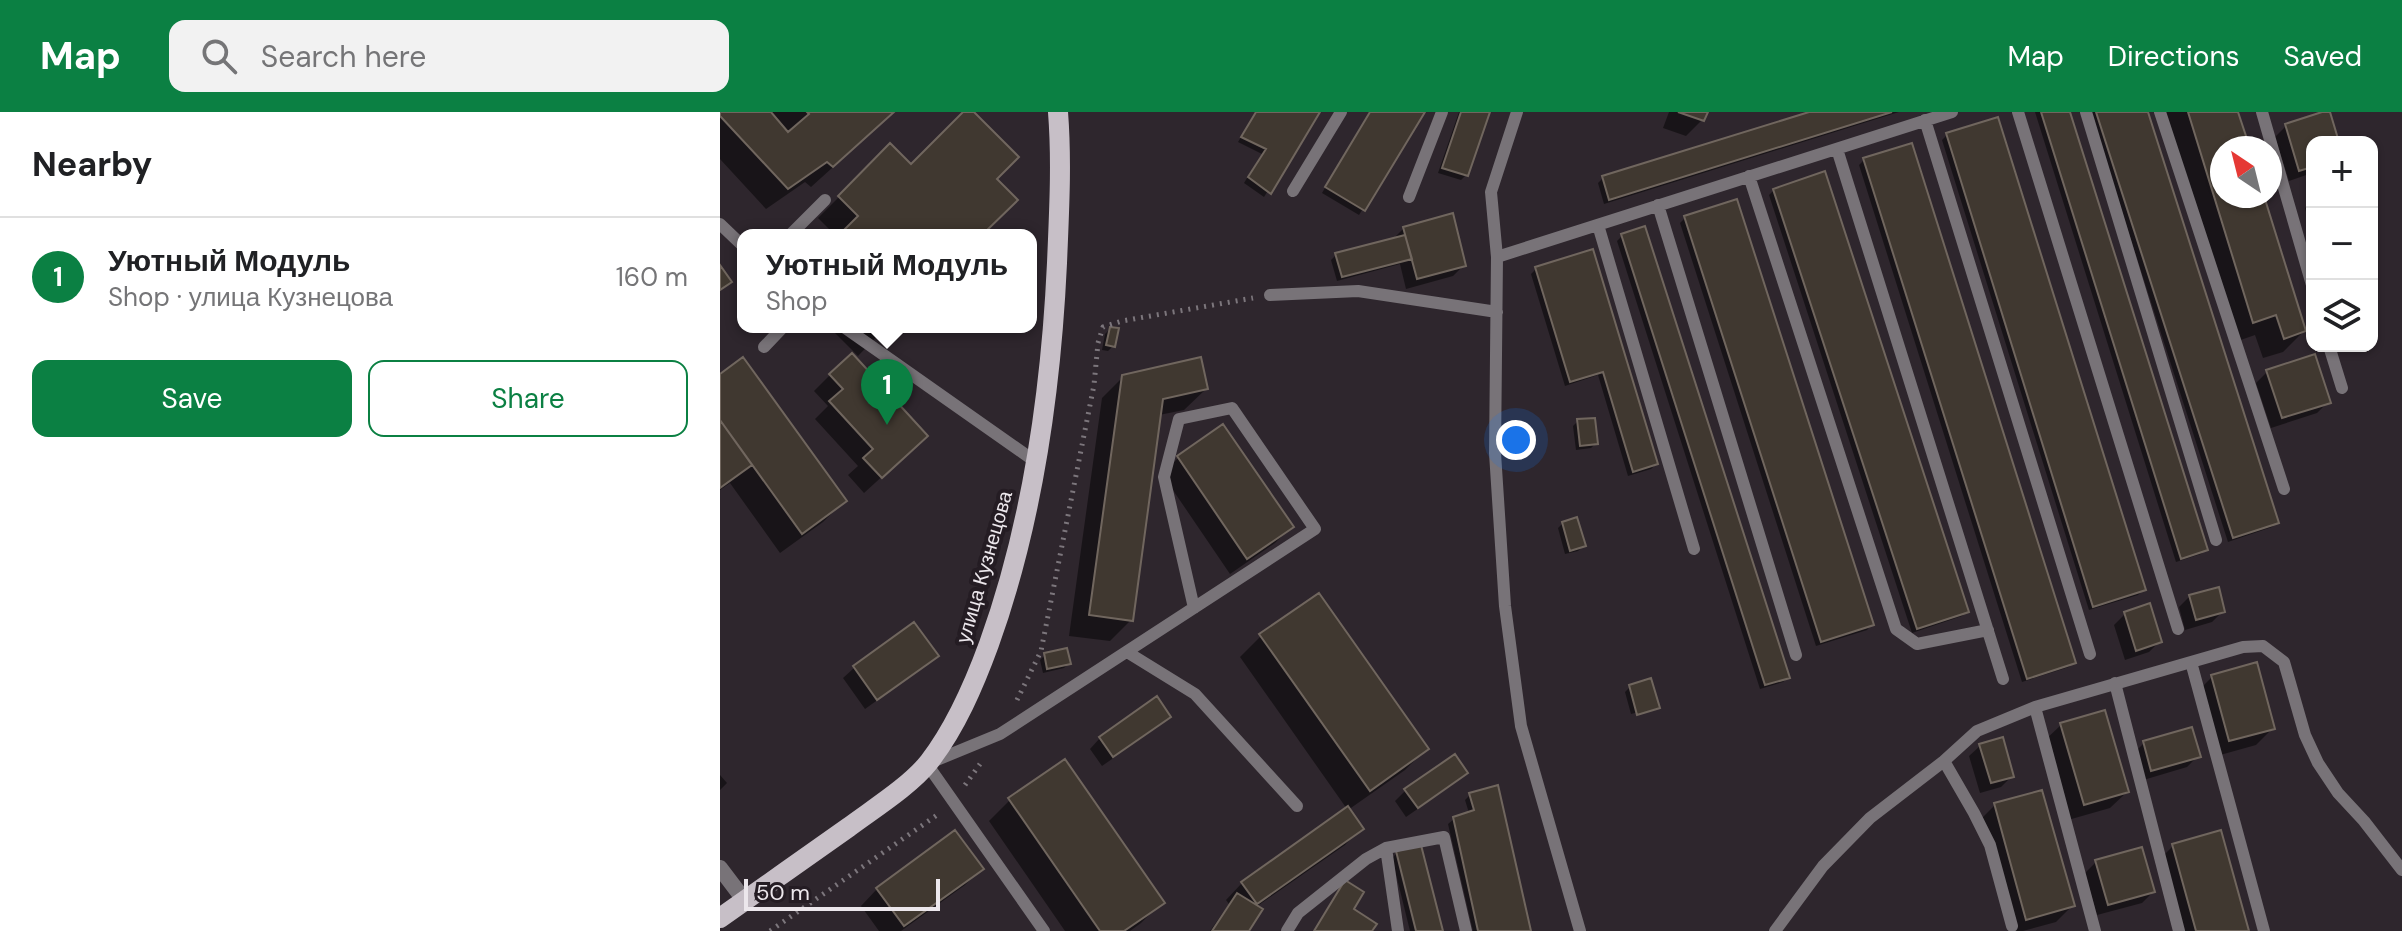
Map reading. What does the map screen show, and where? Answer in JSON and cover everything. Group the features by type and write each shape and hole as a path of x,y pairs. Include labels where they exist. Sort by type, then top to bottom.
{"main road":[{"name":"улица Кузнецова","path":"720,918 885,801 927,764 956,722 980,667 1001,610 1020,539 1046,404 1053,339 1061,160 1058,112"}],"street":[{"path":"720,868 745,901"}],"lane":[{"path":"1293,191 1341,112"},
{"path":"1409,197 1442,112"},
{"path":"1517,112 1491,192 1497,257 1495,453 1507,621 1521,726 1580,931"},
{"path":"1497,257 1952,112"},
{"path":"2018,112 2178,629"},
{"path":"2086,112 2216,540"},
{"path":"2160,112 2284,489"},
{"path":"2262,112 2311,280"},
{"path":"1925,120 2090,654"},
{"path":"1837,149 2003,679"},
{"path":"1749,176 1896,629 1917,644 1988,630"},
{"path":"796,229 825,200"},
{"path":"1658,205 1796,655"},
{"path":"720,224 737,240"},
{"path":"1598,225 1694,549"},
{"path":"1270,295 1358,291 1497,312"},
{"path":"764,347 777,333"},
{"path":"853,333 1036,462"},
{"path":"2331,352 2342,388"},
{"path":"1044,931 927,764 1000,734 1127,652 1315,529 1232,408 1179,419 1164,477 1194,608"},
{"path":"1775,931 1832,856 1870,818 1944,761 1977,731 2035,707 2243,647 2263,646 2284,662 2305,735 2318,763 2338,793 2402,870"},
{"path":"1127,652 1195,694 1297,806"},
{"path":"2191,662 2264,931"},
{"path":"2115,683 2179,931"},
{"path":"2035,707 2095,931"},
{"path":"1944,761 1990,845 2012,926"},
{"path":"1287,931 1298,913 1366,859 1386,848 1444,837 1466,931"},
{"path":"1386,848 1398,931"}],"path":[{"path":"1122,321 1270,295"}],"building":[{"path":"720,112 771,112 788,132 809,114 807,112 894,112 833,167 827,162 788,189 720,116"},
{"path":"963,112 974,112 1019,157 997,179 1018,200 988,229 845,229 858,216 838,196 890,143 911,164"},
{"path":"1256,112 1320,112 1271,194 1248,177 1266,149 1241,137"},
{"path":"1370,112 1425,112 1365,211 1325,187"},
{"path":"1461,112 1490,112 1468,176 1442,168"},
{"path":"1678,112 1708,112 1704,121"},
{"path":"1809,112 1892,112 1609,200 1602,176"},
{"path":"2041,112 2070,112 2208,550 2181,559"},
{"path":"2096,112 2148,112 2279,523 2233,538"},
{"path":"2188,112 2238,112 2246,136 2210,136 2210,183"},
{"path":"2330,112 2337,136 2306,136 2306,169 2299,171 2285,124"},
{"path":"1998,117 2146,590 2093,607 1946,133"},
{"path":"1912,143 2076,663 2027,679 1863,158"},
{"path":"1825,171 1969,612 1917,629 1773,189"},
{"path":"1737,199 1874,625 1821,642 1684,216"},
{"path":"2218,208 2268,208 2306,331 2284,339 2276,315 2253,323"},
{"path":"1453,213 1466,266 1417,279 1403,227"},
{"path":"1645,226 1790,678 1765,685 1621,234"},
{"path":"1405,235 1412,259 1342,277 1335,253"},
{"path":"1593,249 1658,464 1633,472 1603,372 1570,382 1535,267"},
{"path":"720,265 732,282 720,290"},
{"path":"1110,327 1119,328 1115,347 1106,345"},
{"path":"852,353 928,436 882,478 863,458 873,449 829,401 843,389 829,374"},
{"path":"2315,354 2331,403 2282,418 2266,370"},
{"path":"743,357 847,501 802,534 720,420 720,374"},
{"path":"1201,357 1208,389 1163,399 1133,621 1089,615 1122,375"},
{"path":"1595,418 1598,444 1580,446 1577,419"},
{"path":"720,420 752,465 720,488"},
{"path":"1223,424 1294,527 1247,559 1177,456"},
{"path":"1577,517 1586,546 1570,551 1562,522"},
{"path":"2219,587 2225,612 2196,620 2189,595"},
{"path":"1319,593 1429,749 1370,791 1259,634"},
{"path":"2150,603 2162,642 2136,651 2124,612"},
{"path":"914,622 939,656 877,700 853,666"},
{"path":"1067,648 1071,664 1047,669 1044,653"},
{"path":"2257,662 2275,729 2229,741 2211,675"},
{"path":"1651,678 1660,708 1637,715 1629,685"},
{"path":"1157,696 1171,717 1113,757 1099,737"},
{"path":"2105,710 2129,792 2084,805 2060,723"},
{"path":"2192,727 2201,757 2151,771 2143,741"},
{"path":"2003,737 2014,777 1991,783 1979,744"},
{"path":"1455,754 1468,773 1418,808 1404,789"},
{"path":"1065,759 1165,903 1124,931 1100,931 1008,798"},
{"path":"1498,785 1531,931 1478,931 1453,817 1474,810 1469,793"},
{"path":"2042,790 2075,906 2026,920 1994,803"},
{"path":"1348,806 1364,829 1257,904 1241,882"},
{"path":"955,830 984,869 904,926 876,888"},
{"path":"2221,830 2249,931 2196,931 2172,844"},
{"path":"1421,845 1443,931 1416,931 1396,851"},
{"path":"2142,847 2155,892 2108,905 2095,860"},
{"path":"1345,880 1364,892 1354,909 1377,924 1372,931 1314,931"},
{"path":"1237,893 1263,909 1249,931 1212,931"}],"place":[{"name":"Уютный Модуль","path":"887,425"}]}
